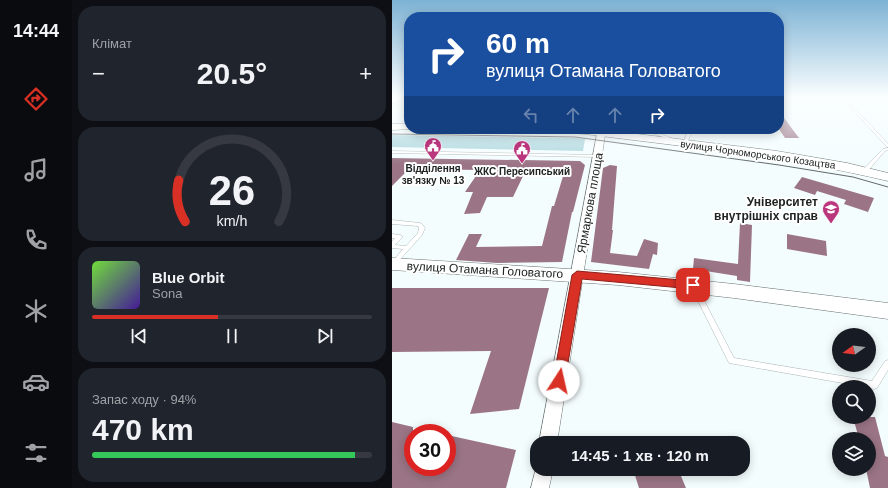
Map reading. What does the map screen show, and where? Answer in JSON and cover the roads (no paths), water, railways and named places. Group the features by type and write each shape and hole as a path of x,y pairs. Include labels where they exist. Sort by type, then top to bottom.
{"main road":[{"path":"392,127 404,127"},
{"name":"вулиця Чорноморського Козацтва","path":"624,134 784,156 865,171 888,177"},
{"name":"вулиця Отамана Головатого","path":"392,264 439,269 577,275 693,285 888,311"}],"street":[{"name":"Ярмаркова площа","path":"549,436 602,134"},
{"path":"540,488 543,476"}],"lane":[{"path":"863,119 888,147 865,171"},
{"path":"659,134 682,142 688,134"},
{"path":"392,152 598,156"},
{"path":"392,222 420,225 422,228 420,234 392,264"},
{"path":"392,236 400,237 392,245"},
{"path":"392,245 407,248"},
{"path":"693,285 732,361 874,385 888,363"}],"tram line":[{"path":"392,134 575,137 779,165 853,177 888,187"}],"place":[{"name":"Відділення зв'язку № 13","path":"433,161"},
{"name":"ЖКС Пересипський","path":"522,164"},
{"name":"Університет внутрішніх справ","path":"831,224"}]}
